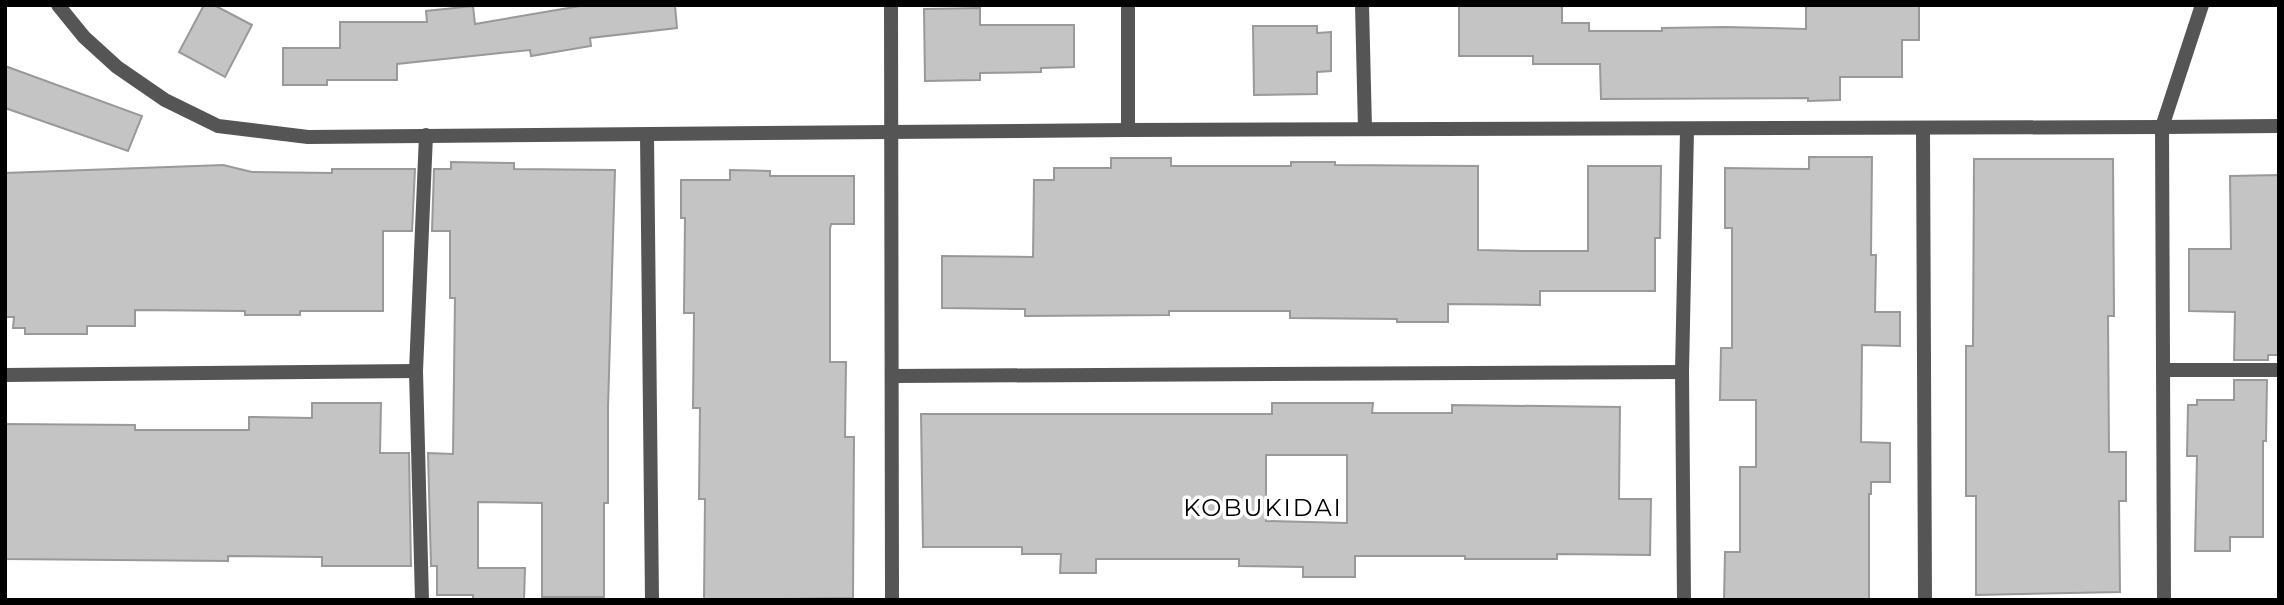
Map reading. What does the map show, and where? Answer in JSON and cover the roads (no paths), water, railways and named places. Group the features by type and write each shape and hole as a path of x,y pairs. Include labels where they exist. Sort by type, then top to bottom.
{"street":[{"path":"58,5 85,37 117,67 165,100 218,126 308,137 1128,130 2279,126"},
{"path":"891,5 892,600"},
{"path":"1128,5 1128,130"},
{"path":"1362,5 1365,129"},
{"path":"2164,600 2162,127 2202,5"},
{"path":"1923,128 1925,600"},
{"path":"1684,600 1682,372 1686,130"},
{"path":"422,600 416,371 426,135"},
{"path":"647,135 652,600"},
{"path":"2164,370 2279,370"},
{"path":"5,375 416,371"},
{"path":"893,376 1682,372"}],"district":[{"name":"KOBUKIDAI","path":"1263,508"}]}
